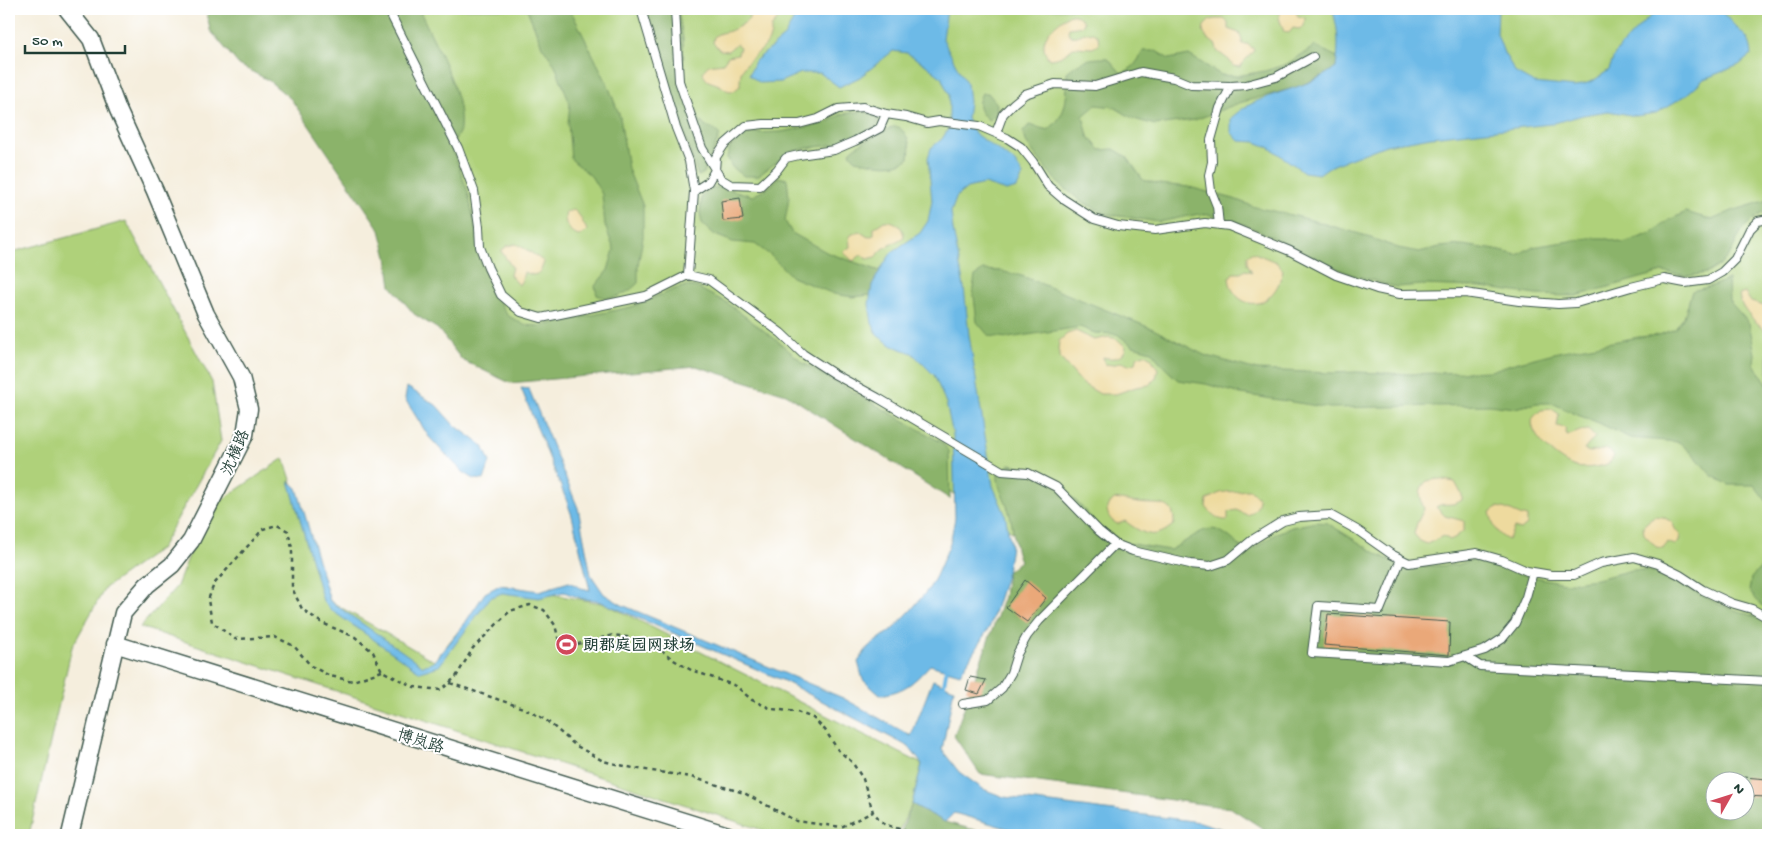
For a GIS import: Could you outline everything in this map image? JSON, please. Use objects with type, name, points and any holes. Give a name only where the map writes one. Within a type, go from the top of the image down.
[{"type":"street","name":"沈横路","points":[[67,9],[91,39],[118,110],[155,191],[206,314],[242,377],[249,409],[245,435],[191,541],[172,565],[147,585],[123,613],[70,835]]},
{"type":"street","name":"博岚路","points":[[115,644],[728,835]]},
{"type":"lane","points":[[388,9],[458,148],[474,191],[480,247],[488,268],[501,295],[521,312],[541,318],[646,296],[688,275],[709,280],[780,333],[803,354],[1002,471],[1028,473],[1056,487],[1099,531],[1115,544],[1133,551],[1190,564],[1210,566],[1228,560],[1252,540],[1283,521],[1299,517],[1330,515],[1357,530],[1391,554],[1409,563],[1477,553],[1533,572],[1551,575],[1574,575],[1601,563],[1634,557],[1665,568],[1704,590],[1731,603],[1752,609],[1768,618]]},
{"type":"lane","points":[[641,9],[676,128],[689,161],[694,191],[688,275]]},
{"type":"lane","points":[[675,9],[680,81],[702,148],[721,179],[731,185],[760,186],[778,170],[786,158],[799,154],[834,150],[855,141],[880,128],[886,114]]},
{"type":"lane","points":[[996,133],[1003,114],[1014,103],[1025,94],[1055,84],[1095,86],[1141,72],[1174,78],[1191,85],[1246,85],[1276,77],[1313,57]]},
{"type":"lane","points":[[1219,225],[1217,206],[1211,191],[1209,175],[1212,162],[1211,140],[1220,108],[1231,86]]},
{"type":"lane","points":[[694,191],[708,182],[715,170],[716,157],[724,145],[746,126],[799,124],[818,119],[838,109],[863,107],[927,123],[939,121],[978,126],[996,133],[1021,147],[1048,186],[1063,199],[1094,219],[1118,226],[1155,230],[1206,222],[1229,226],[1272,244],[1336,275],[1377,289],[1400,294],[1465,293],[1519,301],[1558,304],[1576,303],[1631,287],[1664,280],[1685,283],[1708,280],[1722,272],[1736,259],[1750,229],[1758,221],[1768,220]]},
{"type":"lane","points":[[963,704],[988,700],[1002,688],[1011,674],[1017,654],[1027,636],[1039,621],[1115,544]]},
{"type":"lane","points":[[1401,559],[1380,610],[1318,606],[1312,653],[1449,661],[1466,657],[1485,650],[1502,639],[1515,623],[1526,597],[1533,572]]},
{"type":"lane","points":[[1466,657],[1480,666],[1768,681]]},
{"type":"path","points":[[382,671],[353,681],[345,680],[330,676],[311,666],[294,646],[274,637],[235,639],[212,622],[208,600],[214,584],[263,529],[277,526],[288,531],[292,548],[292,588],[302,609],[322,623],[355,637],[373,652],[382,671],[414,687],[441,690],[456,677],[473,648],[510,611],[530,605],[544,610],[555,625],[559,640],[574,645],[613,635],[640,638],[658,647],[672,659],[691,670],[736,686],[752,700],[772,709],[797,712],[813,718],[825,730],[838,750],[852,762],[863,779],[873,812],[884,824],[917,835]]},
{"type":"path","points":[[450,683],[523,708],[546,720],[575,745],[604,760],[634,768],[691,776],[744,793],[796,821],[841,827],[873,812]]},
{"type":"green space","points":[[206,9],[419,9],[446,67],[457,99],[460,114],[460,130],[451,145],[468,192],[477,235],[478,255],[494,293],[507,315],[524,325],[540,326],[631,307],[675,289],[687,286],[696,287],[727,303],[779,342],[803,363],[941,442],[949,451],[950,499],[786,394],[696,366],[510,383],[462,360],[438,329],[414,314],[391,286],[387,257],[380,230],[291,99],[268,80],[239,65],[210,30]]},
{"type":"green space","points":[[339,9],[1768,9],[1768,665],[1023,539],[790,388],[701,361],[510,375]]},
{"type":"green space","points":[[527,9],[570,9],[608,85],[620,117],[628,169],[643,206],[643,237],[638,265],[638,283],[619,296],[608,298],[597,295],[595,286],[608,270],[614,250],[605,225],[602,194],[591,176],[571,159],[568,123],[570,104],[555,65],[542,46]]},
{"type":"green space","points":[[646,9],[678,9],[683,39],[684,80],[700,121],[720,135],[704,173],[698,176],[677,112]]},
{"type":"green space","points":[[1315,46],[1337,57],[1336,67],[1328,73],[1298,87],[1239,103],[1195,120],[1155,125],[1134,119],[1114,107],[1096,105],[1083,116],[1088,136],[1100,150],[1114,149],[1127,157],[1143,180],[1189,187],[1234,199],[1255,207],[1300,217],[1360,234],[1398,248],[1419,252],[1440,247],[1462,245],[1517,255],[1532,247],[1589,238],[1604,238],[1623,243],[1650,234],[1669,220],[1686,212],[1712,220],[1732,211],[1768,200],[1768,213],[1762,213],[1743,228],[1730,254],[1720,265],[1707,273],[1688,276],[1662,272],[1576,296],[1536,295],[1481,287],[1422,285],[1396,287],[1350,274],[1246,225],[1211,215],[1199,214],[1159,222],[1106,214],[1081,201],[1057,182],[1027,144],[1023,132],[1029,125],[1048,130],[1055,124],[1065,104],[1067,72],[1086,60],[1108,58],[1121,73],[1129,70],[1134,65],[1143,51],[1156,51],[1169,59],[1189,55],[1221,75],[1236,76],[1265,71],[1287,64]]},
{"type":"green space","points":[[982,93],[988,93],[997,104],[996,115],[989,120],[982,114],[979,108]]},
{"type":"green space","points":[[863,111],[879,117],[877,125],[845,145],[831,145],[790,152],[758,176],[744,176],[732,167],[727,157],[730,148],[741,137],[752,133],[781,132],[817,125],[842,114]]},
{"type":"green space","points":[[893,127],[899,127],[907,137],[910,149],[909,158],[903,162],[890,165],[855,160],[850,152],[858,145]]},
{"type":"green space","points":[[778,177],[787,179],[789,198],[785,221],[792,233],[828,253],[880,271],[872,285],[871,295],[853,297],[834,294],[792,277],[770,255],[755,244],[733,242],[715,235],[702,223],[700,213],[702,195],[713,188],[721,187],[753,196],[772,185]]},
{"type":"green space","points":[[126,221],[212,382],[221,441],[161,548],[105,588],[72,647],[29,835],[9,835],[9,253]]},
{"type":"green space","points":[[983,270],[1000,271],[1022,276],[1153,329],[1204,355],[1257,370],[1410,374],[1491,371],[1558,352],[1659,335],[1675,329],[1684,317],[1692,291],[1715,285],[1728,279],[1729,301],[1749,323],[1755,354],[1754,364],[1768,386],[1768,503],[1754,485],[1729,485],[1711,475],[1695,456],[1679,442],[1630,438],[1552,403],[1537,403],[1515,408],[1489,405],[1330,408],[1241,394],[1206,384],[1178,380],[1151,351],[1133,346],[1117,334],[1095,333],[1080,327],[1008,338],[989,336],[977,322],[973,288],[975,276]]},
{"type":"green space","name":"朗郡庭园网球场","points":[[284,458],[330,601],[434,661],[465,623],[500,585],[606,604],[922,764],[912,804],[897,835],[778,835],[140,627],[177,586],[207,510]]},
{"type":"green space","points":[[1010,464],[1033,469],[1049,478],[1075,500],[1100,527],[1126,543],[1170,550],[1201,532],[1215,530],[1233,540],[1245,551],[1255,548],[1277,533],[1292,527],[1316,522],[1327,523],[1379,555],[1404,567],[1457,565],[1472,560],[1486,561],[1520,574],[1564,583],[1597,579],[1632,570],[1646,570],[1667,577],[1718,604],[1759,618],[1768,624],[1768,835],[1273,835],[1231,808],[980,774],[954,736],[1004,597],[1007,572],[1020,561],[1009,512],[999,484],[998,474]]},
{"type":"green space","points":[[1768,551],[1768,607],[1761,605],[1749,591],[1751,578],[1763,565]]},
{"type":"green space","points":[[912,804],[945,822],[993,835],[900,835]]},
{"type":"sand","points":[[751,9],[785,9],[771,28],[771,35],[765,46],[742,70],[740,86],[734,91],[729,91],[707,80],[703,73],[706,67],[723,63],[728,56],[738,54],[740,47],[736,44],[728,51],[720,50],[713,43],[714,37],[745,23],[749,19]]},
{"type":"sand","points":[[1280,9],[1301,9],[1296,12],[1298,16],[1305,18],[1304,26],[1299,29],[1293,28],[1289,33],[1284,32],[1279,18]]},
{"type":"sand","points":[[1070,14],[1078,16],[1084,21],[1082,26],[1069,28],[1068,32],[1071,36],[1090,32],[1098,36],[1099,44],[1093,48],[1074,47],[1063,56],[1049,59],[1045,52],[1045,39],[1058,23]]},
{"type":"sand","points":[[1224,19],[1228,23],[1228,29],[1239,33],[1242,44],[1247,44],[1254,49],[1240,67],[1233,66],[1229,60],[1217,51],[1216,45],[1203,32],[1204,26],[1210,20]]},
{"type":"sand","points":[[574,210],[587,230],[578,236],[569,229],[565,219],[566,212]]},
{"type":"sand","points":[[884,221],[898,224],[904,237],[883,249],[875,257],[868,259],[861,255],[853,261],[843,252],[850,247],[849,236],[859,231],[868,237],[874,235],[874,228]]},
{"type":"sand","points":[[515,244],[544,262],[540,273],[533,275],[524,272],[519,285],[510,275],[512,267],[501,251],[507,246]]},
{"type":"sand","points":[[1252,252],[1276,262],[1283,270],[1279,283],[1273,292],[1265,300],[1258,303],[1245,302],[1239,298],[1231,286],[1229,278],[1233,273],[1241,273],[1245,270],[1252,272],[1247,263],[1247,256]]},
{"type":"sand","points":[[1745,293],[1751,302],[1764,306],[1768,302],[1768,333],[1743,307],[1739,295]]},
{"type":"sand","points":[[1076,331],[1094,340],[1109,337],[1117,339],[1126,347],[1123,354],[1118,357],[1103,357],[1105,364],[1113,365],[1121,362],[1129,365],[1135,363],[1138,356],[1145,354],[1151,358],[1158,369],[1156,378],[1149,385],[1116,394],[1100,394],[1083,384],[1061,359],[1058,350],[1059,341],[1067,334]]},
{"type":"sand","points":[[1552,409],[1559,414],[1557,426],[1565,428],[1567,436],[1588,430],[1595,437],[1584,450],[1590,452],[1608,449],[1614,456],[1611,461],[1608,464],[1599,466],[1579,468],[1554,455],[1540,440],[1532,425],[1533,418],[1541,410]]},
{"type":"sand","points":[[1438,479],[1455,482],[1462,495],[1462,500],[1455,504],[1442,504],[1436,507],[1445,516],[1464,521],[1464,530],[1450,540],[1443,536],[1427,544],[1420,541],[1414,534],[1424,509],[1421,491],[1427,481]]},
{"type":"sand","points":[[1251,490],[1259,499],[1256,509],[1247,515],[1236,510],[1228,512],[1228,520],[1221,520],[1206,507],[1207,500],[1218,494]]},
{"type":"sand","points":[[1114,499],[1168,507],[1171,510],[1174,524],[1161,533],[1150,534],[1138,530],[1125,521],[1118,524],[1115,523],[1108,515],[1107,510],[1107,507]]},
{"type":"sand","points":[[1497,507],[1527,517],[1527,525],[1521,530],[1514,528],[1508,540],[1504,538],[1492,521],[1490,512]]},
{"type":"sand","points":[[1654,516],[1663,517],[1672,522],[1680,535],[1679,542],[1675,545],[1667,542],[1663,548],[1656,547],[1644,534],[1643,526]]},
{"type":"water","points":[[800,9],[947,9],[943,39],[967,84],[969,102],[967,119],[975,134],[1015,162],[1023,175],[1017,188],[1006,191],[984,184],[967,188],[957,196],[951,212],[993,486],[1005,514],[1011,546],[1007,572],[990,626],[960,674],[930,665],[919,677],[903,688],[880,695],[863,680],[858,662],[868,647],[894,628],[930,587],[950,544],[955,518],[953,435],[946,403],[934,375],[912,353],[893,346],[878,336],[872,323],[869,304],[872,285],[892,252],[920,233],[928,221],[932,201],[928,158],[931,148],[942,139],[949,128],[949,95],[941,77],[907,53],[893,51],[860,77],[839,87],[820,73],[801,73],[780,82],[760,83],[749,75],[755,61],[783,38]]},
{"type":"water","points":[[1332,9],[1498,9],[1497,34],[1504,53],[1516,73],[1534,83],[1575,87],[1593,81],[1609,70],[1614,56],[1620,47],[1645,21],[1660,9],[1719,9],[1746,37],[1750,43],[1752,54],[1739,65],[1704,79],[1685,96],[1656,113],[1636,116],[1608,111],[1583,115],[1551,124],[1431,137],[1386,145],[1329,167],[1319,174],[1304,172],[1270,148],[1256,142],[1239,141],[1231,132],[1231,118],[1256,102],[1311,82],[1336,67],[1338,38]]},
{"type":"water","points":[[407,387],[436,405],[453,424],[483,446],[490,462],[484,480],[474,479],[463,472],[429,437],[405,399]]},
{"type":"water","points":[[521,388],[529,389],[578,508],[591,575],[604,594],[622,605],[843,698],[911,736],[933,680],[954,689],[942,750],[959,772],[983,789],[1004,797],[1200,822],[1241,835],[1030,835],[954,813],[945,822],[912,804],[922,764],[909,747],[784,681],[606,604],[595,600],[583,599],[564,592],[539,598],[502,593],[490,598],[439,666],[420,672],[331,610],[323,601],[289,481],[297,488],[330,601],[423,666],[434,662],[465,623],[485,593],[500,585],[539,591],[569,582],[590,590],[572,516]]},
{"type":"building","points":[[740,198],[743,219],[723,221],[721,201]]},
{"type":"building","points":[[1025,580],[1046,598],[1027,622],[1006,607]]},
{"type":"building","points":[[1328,614],[1450,622],[1449,655],[1324,645]]},
{"type":"building","points":[[970,677],[986,680],[979,694],[966,690]]},
{"type":"building","points":[[1754,778],[1767,779],[1767,797],[1754,796]]},
{"type":"waterway","points":[[943,690],[947,667]]},
{"type":"place","name":"朗郡庭园网球场","points":[[567,644]]}]
